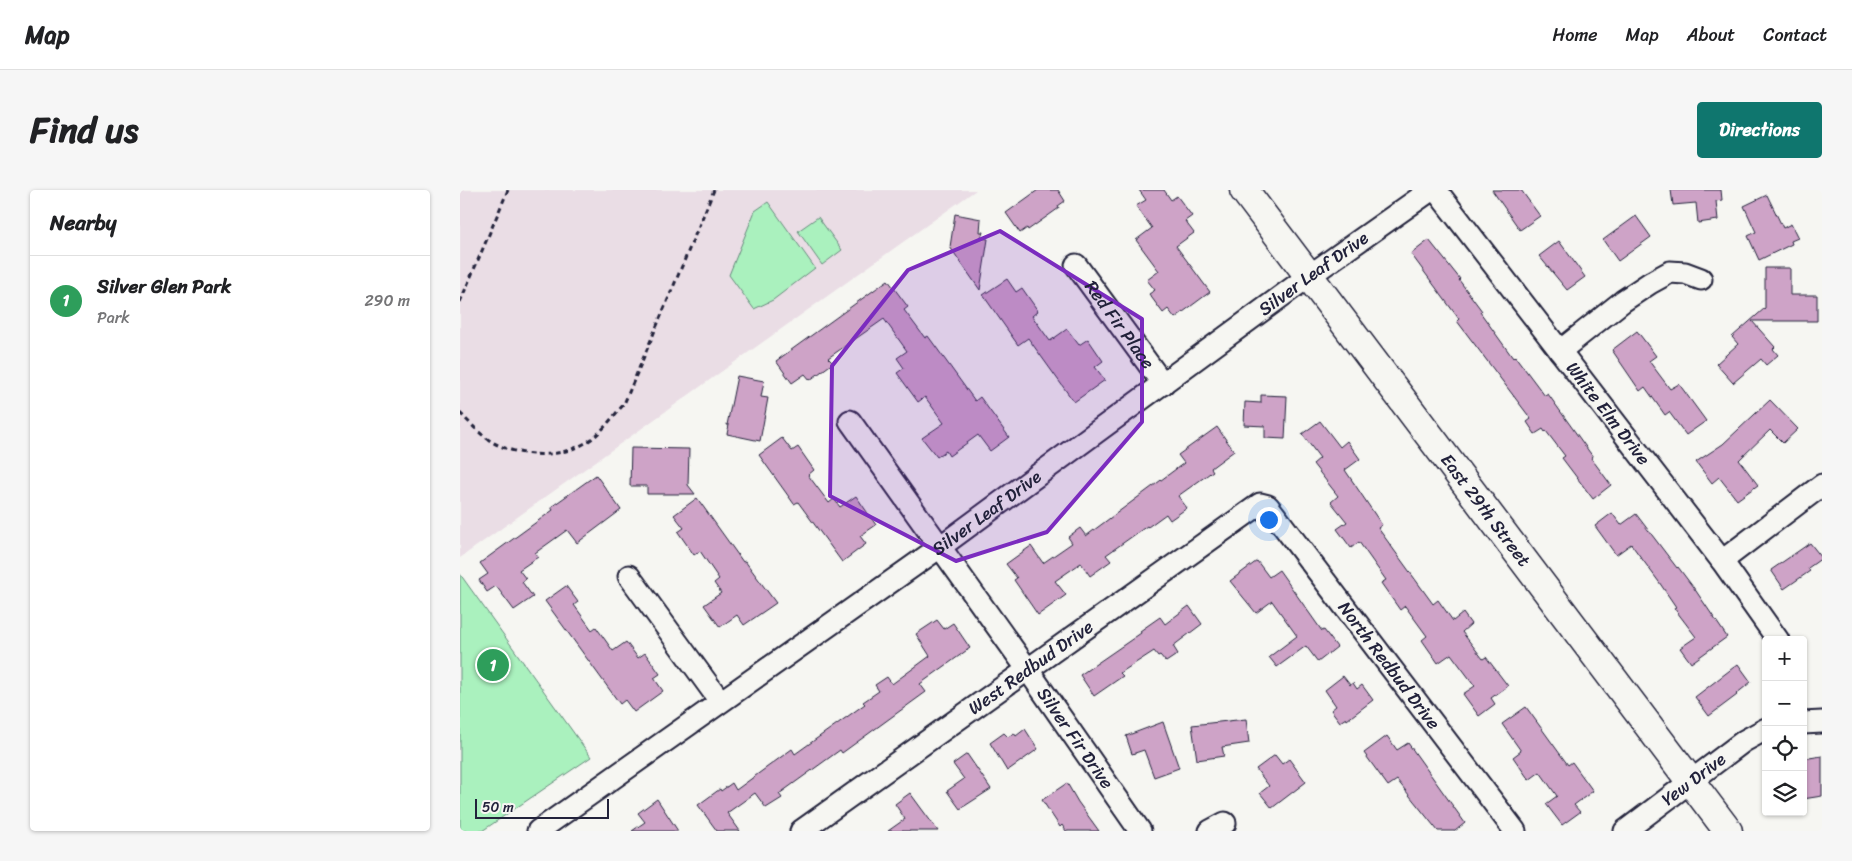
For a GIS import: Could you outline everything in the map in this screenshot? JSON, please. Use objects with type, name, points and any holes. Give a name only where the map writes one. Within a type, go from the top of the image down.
[{"type":"main road","name":"East 29th Street","points":[[1244,190],[1728,831]]},
{"type":"street","name":"Silver Leaf Drive","points":[[538,831],[940,547],[1309,276],[1431,190]]},
{"type":"street","name":"White Elm Drive","points":[[1436,190],[1722,560],[1775,636]]},
{"type":"street","name":"Red Fir Place","points":[[1076,265],[1163,384]]},
{"type":"street","points":[[1560,351],[1623,302],[1670,272],[1685,273],[1701,279]]},
{"type":"street","name":"Silver Fir Drive","points":[[850,421],[1028,670],[1140,831]]},
{"type":"street","points":[[1722,560],[1822,485]]},
{"type":"street","name":"West Redbud Drive","points":[[801,831],[1260,504]]},
{"type":"street","name":"North Redbud Drive","points":[[1260,504],[1268,506],[1515,831]]},
{"type":"street","points":[[629,576],[720,701]]},
{"type":"street","points":[[1807,724],[1822,722]]},
{"type":"street","name":"Yew Drive","points":[[1625,831],[1744,741],[1762,732]]},
{"type":"path","points":[[460,302],[508,190]]},
{"type":"path","points":[[460,413],[472,426],[497,445],[524,454],[554,454],[588,442],[624,404],[714,190]]},
{"type":"highlighted area","points":[[1000,231],[1142,319],[1142,422],[1047,532],[956,561],[830,496],[832,366],[908,270]]},
{"type":"shaded area","points":[[460,190],[976,190],[460,558]]},
{"type":"green space","points":[[768,202],[815,268],[773,300],[754,309],[729,275],[755,211]]},
{"type":"green space","points":[[818,217],[842,250],[822,265],[798,231]]},
{"type":"green space","points":[[460,574],[591,757],[482,831],[460,831]]},
{"type":"building","points":[[1038,190],[1058,190],[1065,201],[1058,206],[1059,208],[1028,230],[1027,228],[1020,233],[1006,213]]},
{"type":"building","points":[[1139,190],[1164,190],[1171,200],[1177,196],[1192,216],[1185,221],[1194,233],[1176,246],[1210,292],[1175,318],[1168,309],[1163,313],[1149,294],[1155,290],[1147,280],[1159,271],[1136,240],[1152,228],[1136,206],[1146,200]]},
{"type":"building","points":[[1492,190],[1521,190],[1540,216],[1520,230]]},
{"type":"building","points":[[1671,190],[1721,190],[1722,200],[1716,201],[1718,220],[1698,223],[1696,203],[1673,205]]},
{"type":"building","points":[[1767,195],[1783,228],[1791,224],[1798,238],[1791,241],[1792,244],[1759,260],[1748,236],[1756,232],[1744,206]]},
{"type":"building","points":[[955,214],[981,219],[980,232],[983,232],[981,238],[988,239],[980,290],[950,247]]},
{"type":"building","points":[[1636,216],[1651,237],[1618,261],[1603,240]]},
{"type":"building","points":[[1429,240],[1460,279],[1482,311],[1480,312],[1513,358],[1515,356],[1545,396],[1548,394],[1611,485],[1593,499],[1562,458],[1565,456],[1546,431],[1543,429],[1535,434],[1527,422],[1531,419],[1457,321],[1459,319],[1411,254]]},
{"type":"building","points":[[1559,241],[1585,277],[1567,290],[1539,256]]},
{"type":"building","points":[[1765,268],[1790,268],[1790,295],[1817,295],[1817,321],[1752,321],[1775,347],[1773,349],[1778,355],[1766,365],[1761,359],[1733,383],[1716,364],[1738,344],[1732,337],[1765,308]]},
{"type":"building","points":[[1007,279],[1016,292],[1022,288],[1038,311],[1032,316],[1050,341],[1067,329],[1079,345],[1088,339],[1103,361],[1095,367],[1105,380],[1074,402],[1028,338],[1018,345],[983,295]]},
{"type":"building","points":[[888,280],[908,307],[904,310],[925,338],[928,336],[975,401],[980,397],[1009,437],[990,451],[978,435],[949,456],[946,451],[937,457],[922,438],[944,423],[925,397],[918,402],[897,373],[904,368],[897,358],[907,351],[884,319],[828,358],[833,363],[810,380],[805,374],[792,383],[776,361]]},
{"type":"building","points":[[1637,331],[1656,356],[1649,361],[1670,389],[1679,384],[1706,421],[1686,435],[1669,412],[1665,415],[1645,387],[1640,391],[1612,350]]},
{"type":"building","points":[[737,376],[764,381],[761,397],[768,398],[760,441],[727,434],[729,425],[727,425]]},
{"type":"building","points":[[1261,395],[1287,396],[1285,439],[1265,438],[1265,426],[1244,425],[1245,402],[1261,403]]},
{"type":"building","points":[[1770,400],[1798,429],[1783,443],[1770,430],[1739,460],[1758,485],[1737,500],[1719,477],[1712,483],[1696,462],[1723,444]]},
{"type":"building","points":[[1320,421],[1340,447],[1347,441],[1360,459],[1345,470],[1382,525],[1378,528],[1433,604],[1438,600],[1453,621],[1463,613],[1471,624],[1462,632],[1483,659],[1486,657],[1508,686],[1491,698],[1495,704],[1479,716],[1463,694],[1475,686],[1451,654],[1438,663],[1422,640],[1427,636],[1405,606],[1400,610],[1381,583],[1386,580],[1359,542],[1351,548],[1337,529],[1347,522],[1331,502],[1338,496],[1313,464],[1320,458],[1302,434]]},
{"type":"building","points":[[1217,427],[1234,451],[1211,468],[1213,471],[1178,496],[1187,508],[1170,520],[1166,514],[1147,526],[1106,555],[1111,561],[1090,576],[1081,563],[1055,581],[1066,595],[1038,615],[1014,580],[1017,578],[1006,564],[1031,546],[1043,563],[1072,543],[1068,537],[1080,528],[1086,536],[1184,463],[1178,455]]},
{"type":"building","points":[[782,438],[792,451],[798,447],[814,470],[808,475],[829,503],[834,499],[840,507],[856,496],[876,525],[860,536],[866,544],[842,562],[798,502],[794,504],[759,455]]},
{"type":"building","points":[[631,448],[689,449],[688,485],[695,494],[647,494],[647,486],[630,486]]},
{"type":"building","points":[[596,475],[621,510],[577,543],[567,530],[535,553],[538,557],[519,570],[526,579],[522,582],[533,597],[514,610],[496,586],[487,592],[479,580],[488,574],[480,563],[553,510],[551,507]]},
{"type":"building","points":[[697,498],[743,562],[745,561],[776,603],[744,625],[737,615],[720,627],[704,605],[721,593],[714,583],[719,579],[700,551],[694,555],[678,532],[684,528],[674,515]]},
{"type":"building","points":[[1612,513],[1621,525],[1636,514],[1696,591],[1727,637],[1691,663],[1680,648],[1696,637],[1674,608],[1676,607],[1659,582],[1631,544],[1616,555],[1595,526]]},
{"type":"building","points":[[1810,543],[1822,558],[1808,568],[1810,571],[1784,589],[1771,570]]},
{"type":"building","points":[[1257,561],[1269,577],[1279,570],[1322,631],[1324,630],[1337,647],[1318,662],[1306,646],[1277,667],[1269,657],[1297,636],[1272,601],[1256,613],[1230,581]]},
{"type":"building","points":[[566,586],[578,602],[574,605],[592,630],[596,627],[613,651],[626,642],[638,658],[645,653],[660,674],[654,678],[663,691],[634,712],[625,700],[620,704],[545,601]]},
{"type":"building","points":[[1189,606],[1202,624],[1173,646],[1178,654],[1166,662],[1154,651],[1120,673],[1123,676],[1094,696],[1080,675],[1141,633],[1140,631],[1160,617],[1165,624]]},
{"type":"building","points":[[937,620],[944,629],[953,623],[970,648],[920,684],[926,692],[842,753],[840,750],[779,794],[782,798],[766,808],[755,793],[727,813],[740,831],[717,831],[698,805],[732,783],[736,790],[792,749],[795,754],[865,704],[863,702],[879,691],[875,685],[887,677],[892,684],[930,656],[916,634]]},
{"type":"building","points":[[1738,664],[1751,682],[1709,716],[1695,697]]},
{"type":"building","points":[[1343,676],[1350,685],[1353,683],[1357,689],[1362,685],[1373,700],[1347,720],[1346,718],[1340,722],[1331,710],[1336,706],[1325,690]]},
{"type":"building","points":[[1526,707],[1568,765],[1572,762],[1593,791],[1574,805],[1580,812],[1562,825],[1546,804],[1557,796],[1540,772],[1529,780],[1513,757],[1521,751],[1502,724]]},
{"type":"building","points":[[1246,719],[1249,743],[1222,747],[1224,756],[1197,760],[1192,725]]},
{"type":"building","points":[[1163,722],[1179,768],[1154,777],[1144,750],[1132,754],[1126,736]]},
{"type":"building","points":[[1025,729],[1038,749],[1007,771],[990,743],[1004,733],[1008,737],[1014,733],[1016,736]]},
{"type":"building","points":[[1387,736],[1397,750],[1408,743],[1465,823],[1455,831],[1438,831],[1397,780],[1388,786],[1364,753]]},
{"type":"building","points":[[967,754],[991,789],[960,809],[947,791],[964,779],[953,764]]},
{"type":"building","points":[[1275,755],[1282,764],[1289,759],[1306,782],[1272,808],[1260,793],[1269,786],[1256,769]]},
{"type":"building","points":[[1822,756],[1822,796],[1807,798],[1807,758]]},
{"type":"building","points":[[1067,783],[1099,831],[1066,831],[1062,825],[1060,827],[1042,800]]},
{"type":"building","points":[[910,793],[938,831],[888,831],[905,819],[895,804]]},
{"type":"building","points":[[657,799],[678,831],[632,831],[645,822],[638,813]]},
{"type":"place","name":"Silver Glen Park","points":[[493,665]]}]
